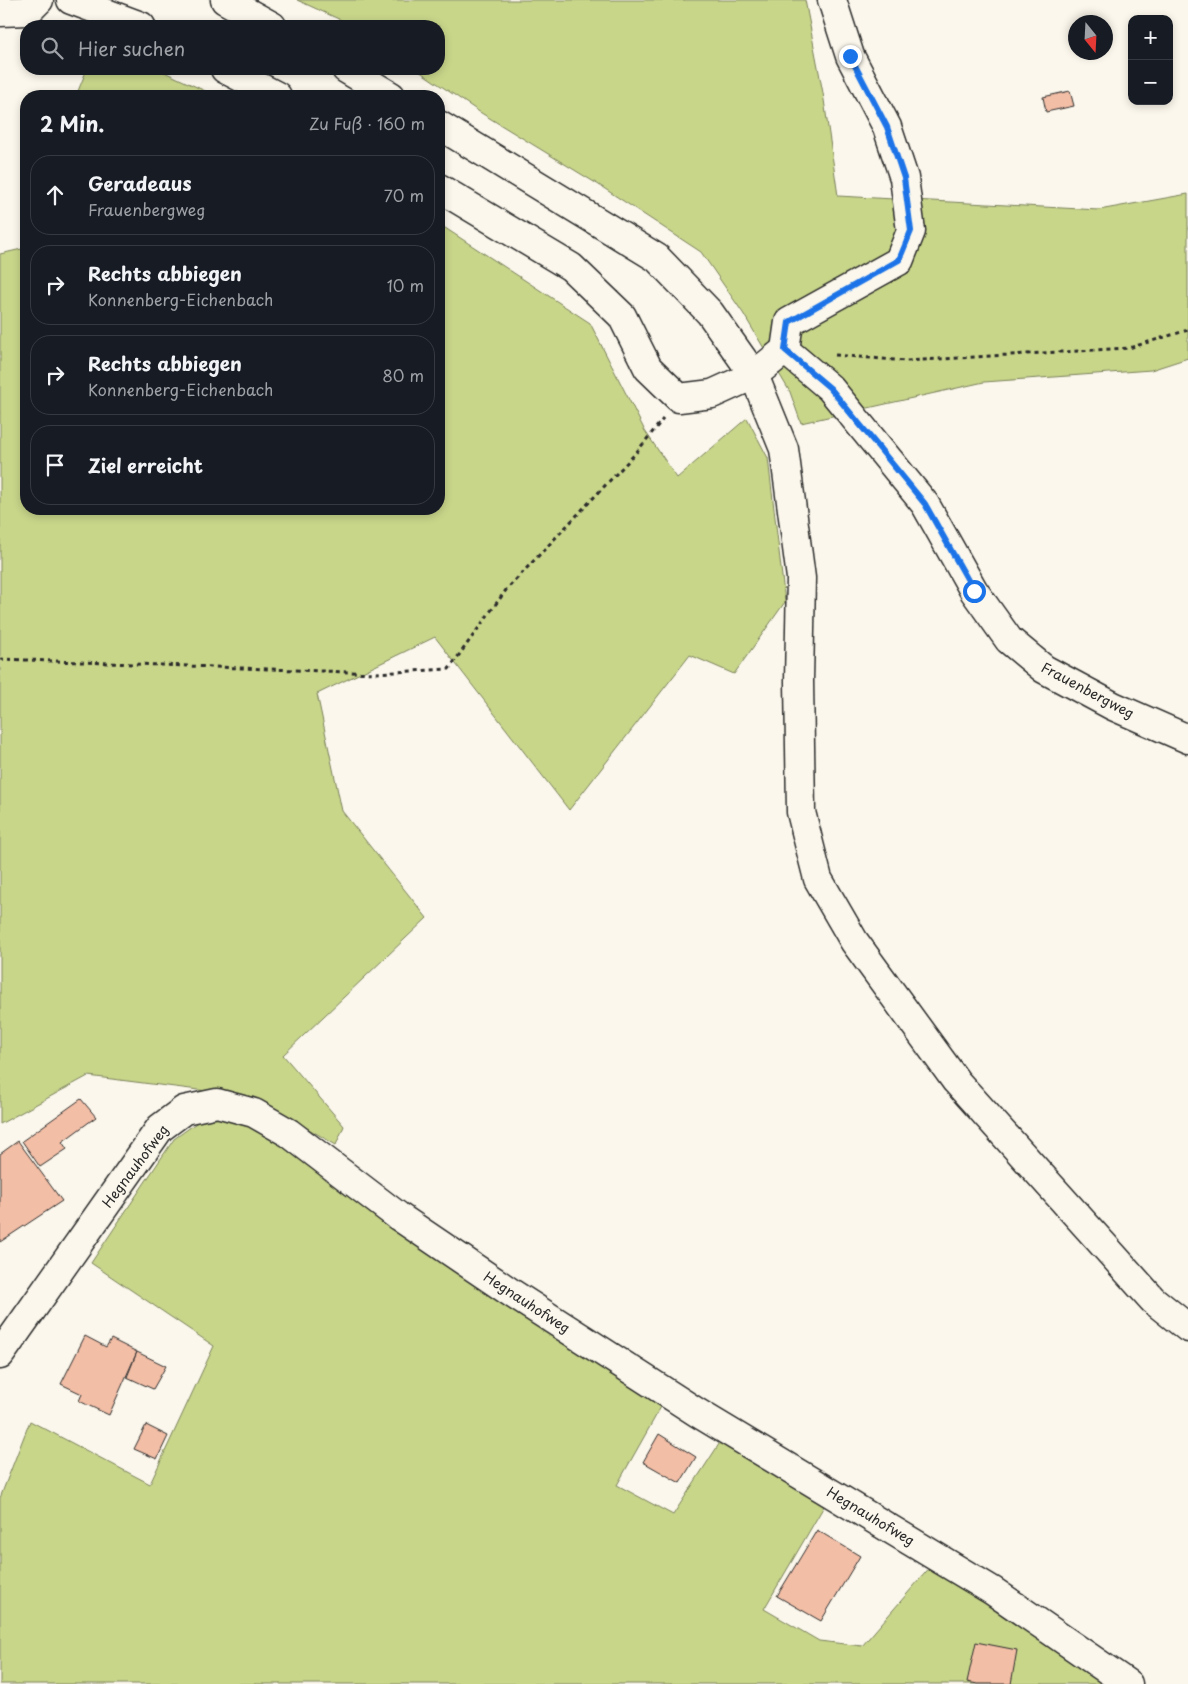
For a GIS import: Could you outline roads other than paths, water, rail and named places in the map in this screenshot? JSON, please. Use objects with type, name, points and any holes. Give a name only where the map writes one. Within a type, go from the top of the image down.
[{"type":"main road","points":[[0,12],[28,11],[39,0]]},
{"type":"main road","points":[[72,0],[125,20]]},
{"type":"main road","points":[[225,0],[261,20]]},
{"type":"main road","points":[[445,192],[571,267],[622,316],[648,368],[679,398],[712,394],[754,374],[785,350],[789,322],[899,260],[911,231],[904,178],[887,127],[850,56],[832,0]]},
{"type":"main road","points":[[237,75],[265,90]]},
{"type":"main road","points":[[356,75],[381,90]]},
{"type":"main road","points":[[445,129],[656,258],[710,313],[754,374],[784,448],[800,569],[801,812],[818,879],[854,941],[956,1081],[1153,1300],[1188,1328]]},
{"type":"main road","name":"Frauenbergweg","points":[[785,350],[830,388],[925,504],[974,591],[1008,640],[1044,669],[1113,706],[1188,740]]},
{"type":"main road","name":"Hegnauhofweg","points":[[0,1354],[160,1128],[184,1110],[217,1103],[254,1113],[289,1133],[398,1216],[513,1294],[698,1413],[993,1591],[1128,1684]]}]
